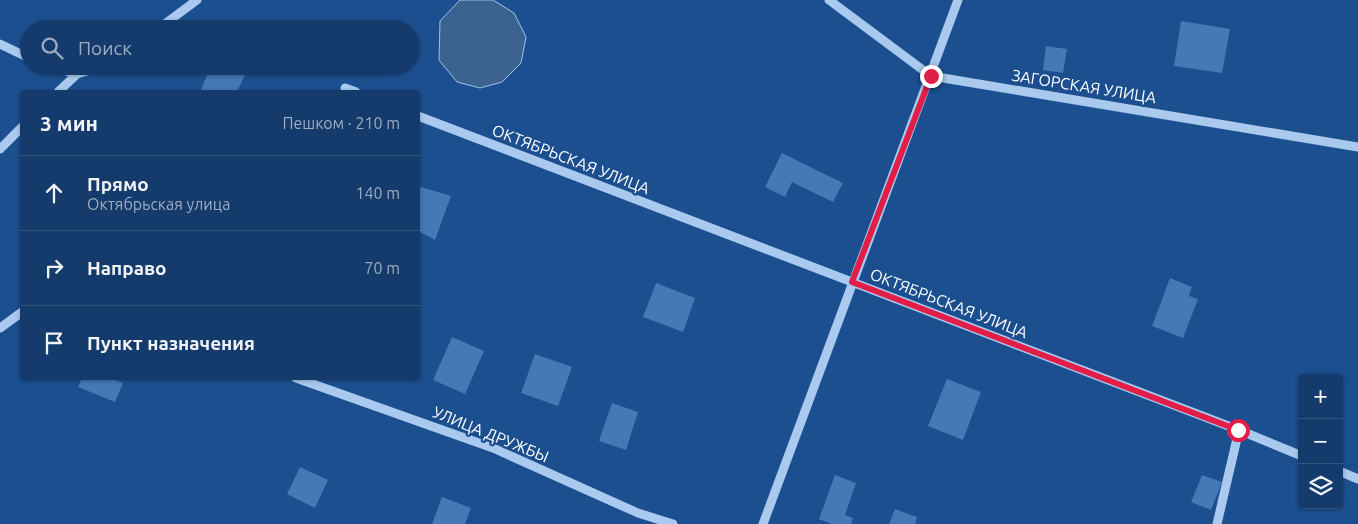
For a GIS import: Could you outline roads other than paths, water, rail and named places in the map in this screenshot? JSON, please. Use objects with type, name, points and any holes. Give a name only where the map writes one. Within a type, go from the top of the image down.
[{"type":"street","points":[[170,20],[197,0]]},
{"type":"street","name":"ЗАГОРСКАЯ УЛИЦА","points":[[829,0],[931,76],[1358,147]]},
{"type":"street","points":[[763,524],[958,0]]},
{"type":"street","points":[[0,44],[20,54]]},
{"type":"street","points":[[60,90],[76,75]]},
{"type":"street","points":[[345,88],[350,90]]},
{"type":"street","name":"ОКТЯБРЬСКАЯ УЛИЦА","points":[[420,117],[1298,454]]},
{"type":"street","points":[[0,149],[20,129]]},
{"type":"street","points":[[0,328],[20,313]]},
{"type":"street","name":"УЛИЦА ДРУЖБЫ","points":[[302,380],[493,448],[638,513],[673,524]]},
{"type":"street","points":[[1217,524],[1238,430]]},
{"type":"street","points":[[1343,473],[1358,479]]},
{"type":"water","points":[[460,0],[493,0],[514,13],[526,37],[521,63],[502,82],[480,88],[457,82],[439,60],[440,21]]}]
